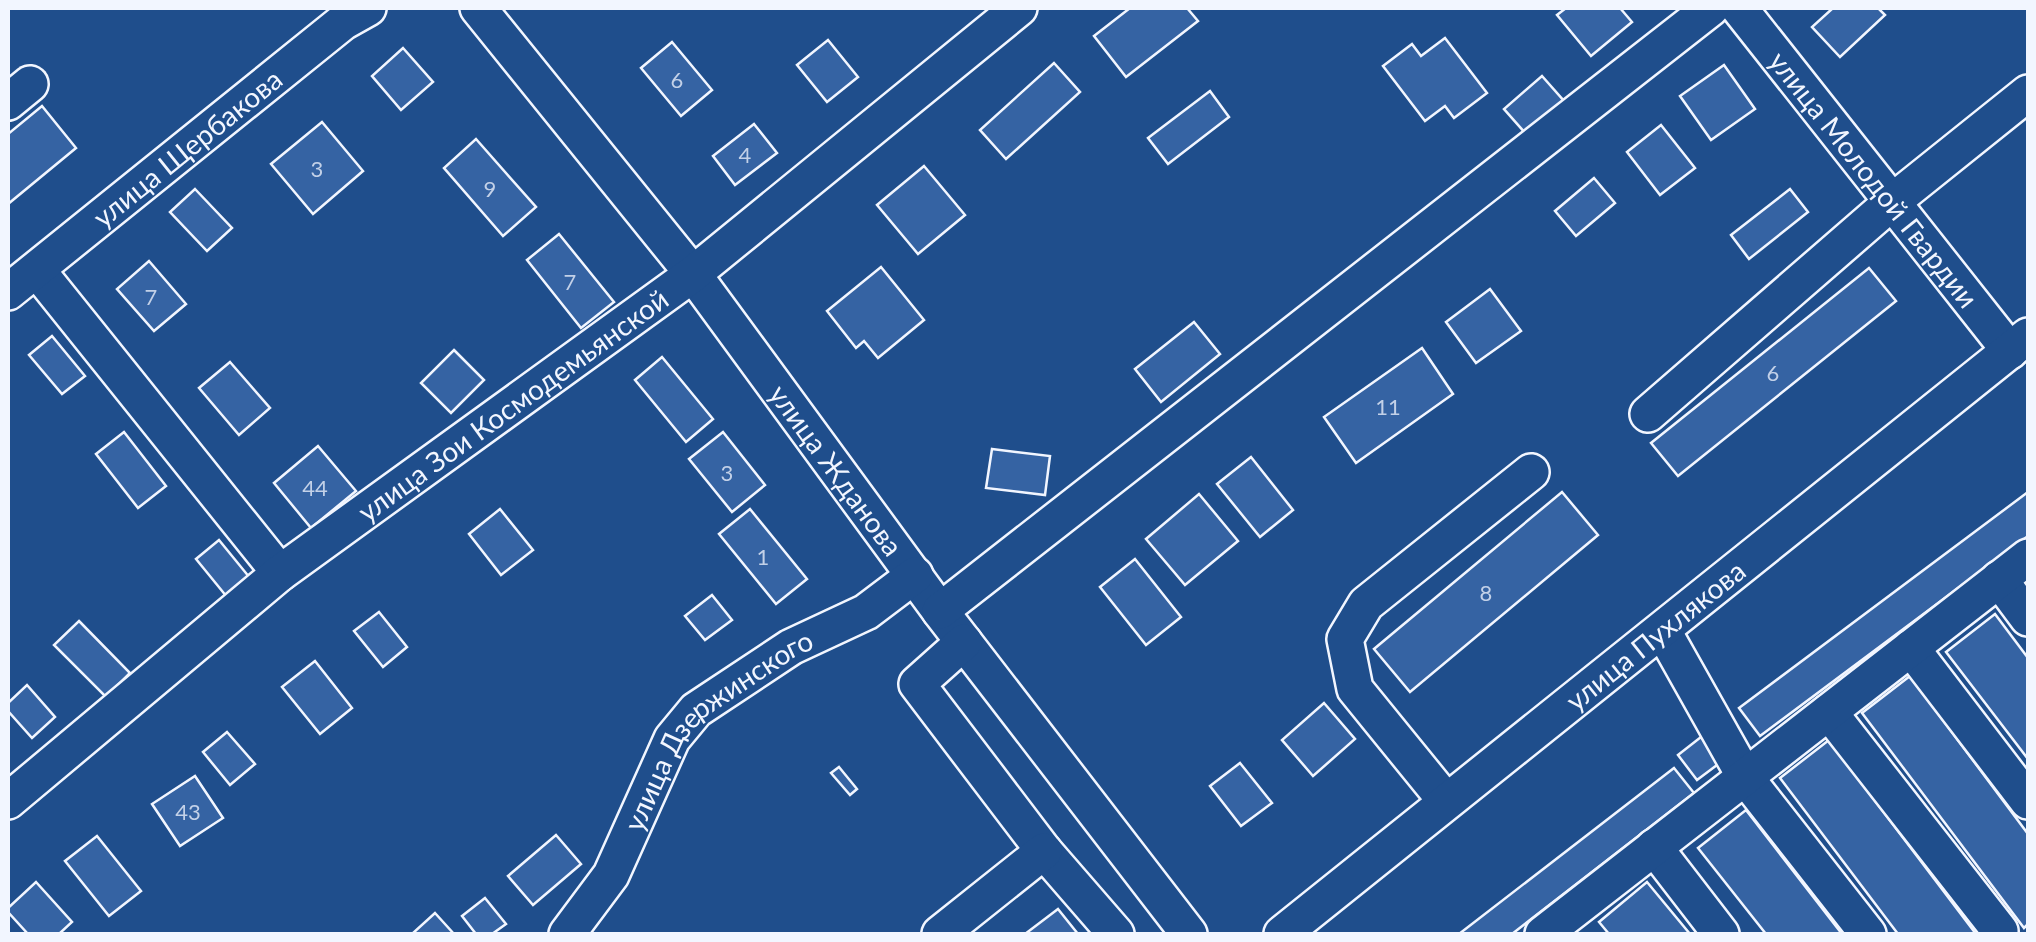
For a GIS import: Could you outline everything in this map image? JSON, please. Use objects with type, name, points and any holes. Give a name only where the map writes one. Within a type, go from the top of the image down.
[{"type":"street","name":"улица Щербакова","points":[[8,292],[328,34],[368,8]]},
{"type":"street","name":"улица Жданова","points":[[478,8],[693,274],[964,642],[1189,934]]},
{"type":"street","name":"улица Зои Космодемьянской","points":[[8,801],[280,573],[693,274],[1019,8]]},
{"type":"street","points":[[940,610],[1711,8]]},
{"type":"street","name":"улица Молодой Гвардии","points":[[1739,8],[1892,202],[2019,343]]},
{"type":"street","points":[[1648,414],[1892,202],[2028,93]]},
{"type":"street","points":[[37,270],[280,573]]},
{"type":"street","name":"улица Пухлякова","points":[[1282,934],[2019,343]]},
{"type":"street","points":[[1446,802],[1355,688],[1345,639],[1366,604],[1531,472]]},
{"type":"street","points":[[1558,930],[1654,848],[2028,557]]},
{"type":"street","name":"улица Дзержинского","points":[[567,934],[611,876],[672,739],[696,710],[791,647],[866,612],[915,575]]},
{"type":"street","points":[[1999,580],[2028,618]]},
{"type":"street","points":[[1663,632],[1745,777],[1868,934]]},
{"type":"street","points":[[964,642],[917,684],[1044,851],[1116,934]]},
{"type":"street","points":[[1911,648],[2028,800]]},
{"type":"street","points":[[1829,712],[2000,931]]},
{"type":"street","points":[[1654,848],[1721,934]]},
{"type":"street","points":[[940,934],[1044,851]]},
{"type":"building","points":[[1130,8],[1187,8],[1198,21],[1126,77],[1094,36]]},
{"type":"building","points":[[1566,8],[1620,8],[1632,22],[1591,56],[1557,15]]},
{"type":"building","points":[[1833,8],[1878,8],[1885,15],[1840,57],[1812,27]]},
{"type":"building","points":[[1445,38],[1487,93],[1454,118],[1445,106],[1425,121],[1383,66],[1412,44],[1421,56]]},
{"type":"building","points":[[828,40],[858,77],[827,102],[797,65]]},
{"type":"building","points":[[672,42],[712,90],[681,116],[641,68]]},
{"type":"building","points":[[403,48],[433,82],[401,110],[372,76]]},
{"type":"building","points":[[1054,63],[1080,92],[1006,159],[980,130]]},
{"type":"building","points":[[1724,65],[1755,109],[1711,140],[1680,96]]},
{"type":"building","points":[[1542,76],[1564,101],[1526,134],[1504,109]]},
{"type":"building","points":[[1210,91],[1229,117],[1168,164],[1148,138]]},
{"type":"building","points":[[42,106],[76,148],[8,204],[8,134]]},
{"type":"building","points":[[322,122],[363,171],[313,214],[271,164]]},
{"type":"building","points":[[754,124],[777,153],[735,185],[713,156]]},
{"type":"building","points":[[1661,125],[1695,168],[1660,195],[1627,152]]},
{"type":"building","points":[[476,139],[536,207],[503,236],[444,168]]},
{"type":"building","points":[[924,166],[965,215],[918,254],[877,205]]},
{"type":"building","points":[[1594,178],[1615,203],[1576,236],[1555,211]]},
{"type":"building","points":[[195,189],[232,228],[207,251],[170,212]]},
{"type":"building","points":[[1790,189],[1808,212],[1749,259],[1731,235]]},
{"type":"building","points":[[559,234],[614,302],[581,328],[527,260]]},
{"type":"building","points":[[149,261],[186,304],[154,331],[117,289]]},
{"type":"building","points":[[881,267],[924,320],[878,358],[864,341],[856,348],[827,311]]},
{"type":"building","points":[[1869,268],[1896,301],[1678,476],[1651,443]]},
{"type":"building","points":[[1490,289],[1521,331],[1476,363],[1446,322]]},
{"type":"building","points":[[1194,322],[1220,354],[1161,402],[1135,369]]},
{"type":"building","points":[[52,336],[85,376],[62,394],[29,355]]},
{"type":"building","points":[[1422,348],[1453,394],[1356,463],[1324,417]]},
{"type":"building","points":[[454,350],[484,380],[451,413],[421,383]]},
{"type":"building","points":[[662,357],[713,419],[686,442],[635,380]]},
{"type":"building","points":[[230,362],[270,408],[239,435],[199,388]]},
{"type":"building","points":[[124,432],[166,486],[138,508],[96,454]]},
{"type":"building","points":[[723,432],[765,485],[732,512],[689,459]]},
{"type":"building","points":[[318,446],[356,491],[311,528],[274,483]]},
{"type":"building","points":[[992,449],[1050,456],[1045,495],[986,488]]},
{"type":"building","points":[[1251,457],[1293,510],[1260,537],[1217,484]]},
{"type":"building","points":[[1562,492],[1598,535],[1410,692],[1374,649]]},
{"type":"building","points":[[2028,492],[2028,536],[1760,736],[1739,708]]},
{"type":"building","points":[[1199,494],[1238,541],[1185,585],[1146,539]]},
{"type":"building","points":[[500,509],[533,550],[501,575],[469,534]]},
{"type":"building","points":[[750,509],[807,579],[776,604],[719,534]]},
{"type":"building","points":[[219,540],[250,578],[227,597],[196,559]]},
{"type":"building","points":[[1135,559],[1181,617],[1146,645],[1100,587]]},
{"type":"building","points":[[712,595],[732,620],[705,640],[685,616]]},
{"type":"building","points":[[379,612],[407,647],[383,667],[354,631]]},
{"type":"building","points":[[1995,614],[2028,658],[2028,759],[1946,652]]},
{"type":"building","points":[[79,621],[130,673],[106,697],[54,645]]},
{"type":"building","points":[[315,661],[352,708],[320,734],[282,687]]},
{"type":"building","points":[[1910,676],[2028,834],[2028,924],[2024,928],[1862,713]]},
{"type":"building","points":[[27,685],[55,717],[32,738],[8,711],[8,703]]},
{"type":"building","points":[[1324,703],[1355,739],[1313,776],[1282,740]]},
{"type":"building","points":[[227,732],[255,764],[230,785],[203,752]]},
{"type":"building","points":[[1701,737],[1721,762],[1697,780],[1678,755]]},
{"type":"building","points":[[1829,740],[1976,934],[1898,934],[1780,778]]},
{"type":"building","points":[[1240,763],[1272,803],[1241,826],[1210,786]]},
{"type":"building","points":[[839,767],[857,789],[850,795],[831,773]]},
{"type":"building","points":[[1674,768],[1694,793],[1512,934],[1459,934]]},
{"type":"building","points":[[195,776],[223,818],[180,846],[152,804]]},
{"type":"building","points":[[1746,810],[1842,934],[1766,934],[1698,848]]},
{"type":"building","points":[[556,835],[581,864],[533,905],[508,876]]},
{"type":"building","points":[[97,836],[141,891],[109,916],[65,861]]},
{"type":"building","points":[[36,882],[72,922],[59,934],[28,934],[8,912]]},
{"type":"building","points":[[1647,882],[1690,934],[1609,934],[1599,922]]},
{"type":"building","points":[[485,898],[506,924],[492,934],[476,934],[462,916]]},
{"type":"building","points":[[1058,909],[1078,934],[1025,934]]},
{"type":"building","points":[[435,913],[454,934],[413,933]]}]
